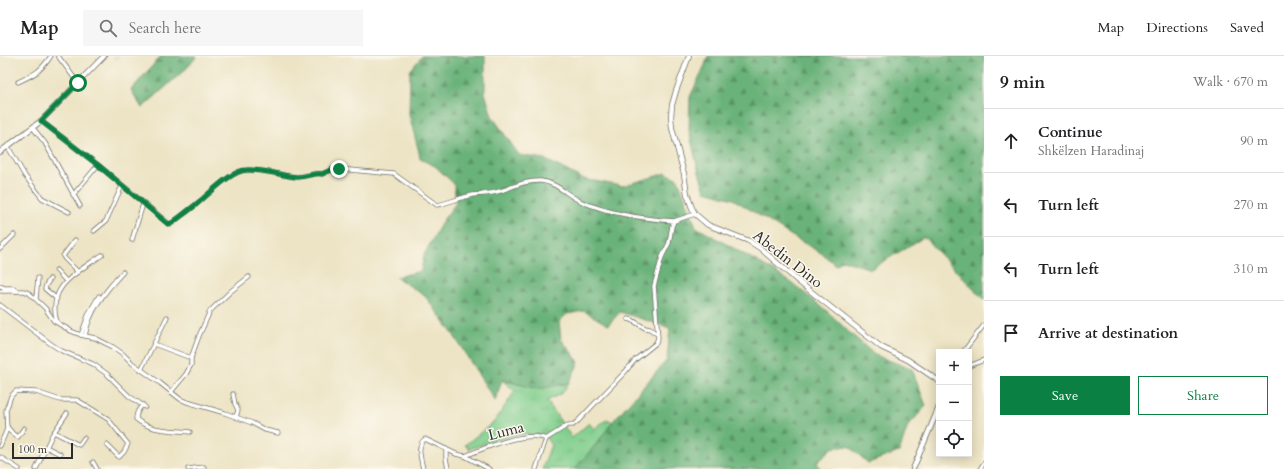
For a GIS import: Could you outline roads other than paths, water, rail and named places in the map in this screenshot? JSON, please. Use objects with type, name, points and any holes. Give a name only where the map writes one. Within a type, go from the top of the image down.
[{"type":"street","points":[[18,82],[35,74],[42,68],[51,56]]},
{"type":"street","points":[[58,56],[78,83]]},
{"type":"street","points":[[0,152],[41,121],[104,56]]},
{"type":"street","points":[[41,121],[98,165],[143,204],[170,224],[198,204],[223,180],[246,169],[296,177],[303,177],[317,173],[322,174],[331,170],[339,169],[394,174],[437,205],[500,191],[518,184],[541,181],[548,182],[581,201],[603,209],[636,217],[674,221],[695,214],[687,194],[684,174],[672,128],[671,117],[672,105],[676,90],[689,56]]},
{"type":"street","points":[[33,128],[45,143],[80,206]]},
{"type":"street","points":[[8,147],[25,176],[42,198],[69,212]]},
{"type":"street","points":[[73,195],[98,165]]},
{"type":"street","points":[[94,231],[106,221],[122,186]]},
{"type":"street","points":[[132,240],[143,204]]},
{"type":"street","name":"Abedin Dino","points":[[695,214],[708,225],[749,241],[760,248],[799,282],[875,343],[908,360],[936,379]]},
{"type":"street","points":[[546,439],[568,425],[573,425],[578,421],[635,360],[656,343],[657,334],[654,286],[662,257],[669,243],[674,221]]},
{"type":"street","points":[[0,249],[14,235]]},
{"type":"street","points":[[75,240],[68,248],[64,256],[78,272]]},
{"type":"street","points":[[57,322],[55,315],[57,299],[58,293],[63,284],[102,255]]},
{"type":"street","points":[[56,270],[66,281]]},
{"type":"street","points":[[83,336],[94,310],[102,297],[123,272]]},
{"type":"street","points":[[171,392],[186,374],[191,365],[191,358],[210,311],[231,291],[249,277]]},
{"type":"street","points":[[36,298],[38,278]]},
{"type":"street","points":[[50,280],[45,289],[57,299]]},
{"type":"street","points":[[0,286],[5,288],[14,288],[18,291]]},
{"type":"street","points":[[0,291],[18,291],[29,293],[45,308],[54,321],[71,331],[83,336],[95,338],[113,347],[180,399],[211,408],[252,423],[265,430],[278,433]]},
{"type":"street","points":[[83,336],[90,313],[99,296]]},
{"type":"street","points":[[0,304],[57,347],[94,364],[107,374],[129,396],[144,406],[139,409],[136,415],[136,419],[139,422],[160,429],[190,432]]},
{"type":"street","points":[[141,370],[167,317]]},
{"type":"street","points":[[628,319],[650,329],[657,334]]},
{"type":"street","points":[[965,349],[984,325]]},
{"type":"street","points":[[154,344],[191,358]]},
{"type":"street","points":[[972,365],[984,360]]},
{"type":"street","points":[[0,446],[7,427],[6,410],[11,396],[16,390],[36,392],[60,400],[77,400],[108,419],[128,444],[124,452],[119,457],[107,446]]},
{"type":"street","points":[[233,394],[238,410],[236,417]]},
{"type":"street","points":[[36,469],[54,432],[67,413]]},
{"type":"street","points":[[912,469],[936,414]]},
{"type":"street","points":[[7,427],[18,437],[24,428]]},
{"type":"street","points":[[54,432],[79,445],[84,438]]},
{"type":"street","name":"Luma","points":[[465,456],[514,439],[537,437],[546,439],[536,469]]},
{"type":"street","name":"Luma","points":[[423,469],[420,446],[422,441],[425,439],[456,454],[465,456],[489,469]]},
{"type":"street","points":[[46,447],[60,454]]},
{"type":"street","points":[[446,449],[448,469]]},
{"type":"street","points":[[0,457],[19,469]]},
{"type":"street","points":[[93,462],[97,469]]},
{"type":"street","points":[[980,469],[984,463]]},
{"type":"street","points":[[188,469],[194,467],[204,467]]}]
